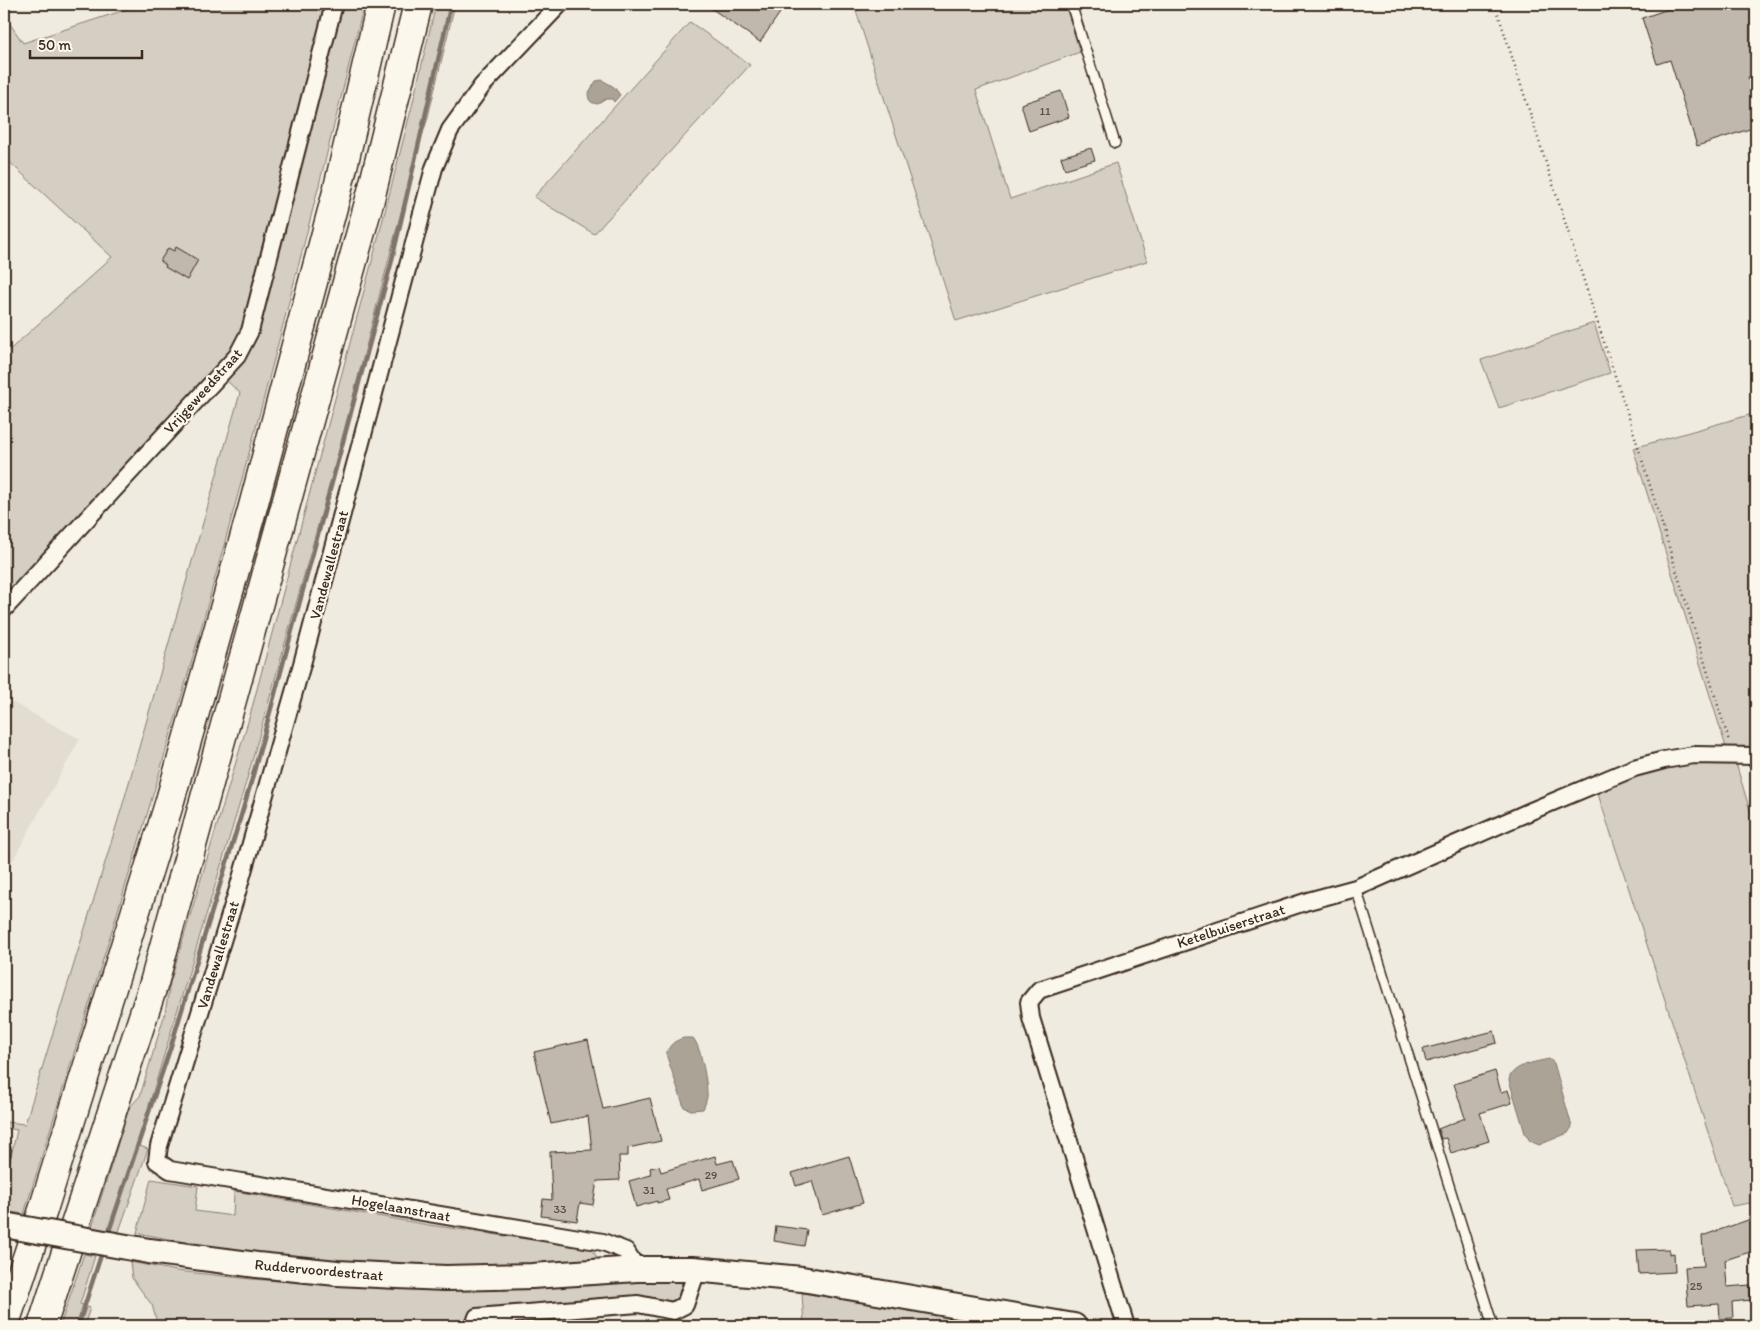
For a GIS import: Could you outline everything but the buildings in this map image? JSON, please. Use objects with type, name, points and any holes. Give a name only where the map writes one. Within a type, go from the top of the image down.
[{"type":"highway","points":[[4,1326],[43,1210],[169,804],[252,510],[337,192],[381,4]]},
{"type":"highway","points":[[42,1326],[154,984],[370,199],[418,4]]},
{"type":"street","name":"Vrijgeweedstraat","points":[[4,609],[237,356],[244,344],[250,332],[334,4]]},
{"type":"street","name":"Vandewallestraat","points":[[157,1161],[159,1146],[238,889],[302,664],[434,168],[450,130],[482,86],[560,4]]},
{"type":"street","name":"Ketelbuiserstraat","points":[[1126,1326],[1031,1018],[1030,1002],[1039,990],[1045,986],[1308,901],[1356,888],[1634,768],[1694,755],[1756,756]]},
{"type":"street","name":"Hogelaanstraat","points":[[157,1161],[170,1170],[603,1242],[626,1251],[637,1269]]},
{"type":"street","name":"Ruddervoordestraat","points":[[4,1225],[149,1251],[337,1273],[407,1276],[532,1276],[637,1269],[693,1269],[802,1279],[1074,1326]]},
{"type":"street","points":[[474,1326],[477,1317],[638,1304],[673,1310],[685,1305],[694,1279],[693,1269]]},
{"type":"lane","points":[[1071,4],[1115,143]]},
{"type":"lane","points":[[1356,888],[1494,1326]]},
{"type":"lane","points":[[4,1147],[6,1150],[4,1163]]},
{"type":"path","points":[[1495,4],[1631,424],[1734,755]]},
{"type":"shaded area","points":[[143,4],[328,4],[241,329],[231,353],[4,598],[4,355],[112,257],[4,157],[4,15],[23,43]]},
{"type":"shaded area","points":[[337,4],[364,4],[284,323],[242,481],[135,855],[24,1214],[4,1211],[4,1177],[17,1130],[6,1128],[7,1122],[25,1124],[122,807],[240,393],[226,380],[245,357]]},
{"type":"shaded area","points":[[436,4],[455,4],[427,121],[417,151],[338,454],[247,779],[137,1145],[148,1149],[118,1234],[92,1227],[129,1108],[140,1096],[165,1013],[170,983],[250,715],[375,250]]},
{"type":"shaded area","points":[[876,4],[1065,4],[1080,52],[976,90],[1010,199],[1116,163],[1147,261],[956,321],[856,11]]},
{"type":"shaded area","points":[[690,22],[750,65],[594,234],[534,197]]},
{"type":"shaded area","points":[[602,80],[614,87],[620,95],[614,102],[612,99],[606,99],[598,104],[589,100],[588,94],[596,81]]},
{"type":"shaded area","points":[[1594,323],[1610,373],[1499,408],[1481,360]]},
{"type":"shaded area","points":[[1756,413],[1756,749],[1726,747],[1633,448]]},
{"type":"shaded area","points":[[4,698],[80,739],[4,876]]},
{"type":"shaded area","points":[[1735,760],[1756,831],[1756,1202],[1732,1206],[1596,788],[1672,762]]},
{"type":"shaded area","points":[[684,1038],[693,1038],[699,1049],[707,1092],[703,1109],[691,1110],[684,1107],[666,1054],[673,1043]]},
{"type":"shaded area","points":[[1549,1059],[1554,1063],[1572,1127],[1568,1133],[1539,1145],[1530,1141],[1525,1133],[1509,1080],[1514,1071],[1519,1068]]},
{"type":"shaded area","points":[[151,1179],[198,1186],[195,1211],[233,1216],[234,1191],[429,1225],[589,1248],[596,1255],[592,1263],[462,1269],[275,1259],[137,1233]]},
{"type":"shaded area","points":[[84,1254],[95,1256],[80,1304],[90,1308],[84,1326],[60,1326]]},
{"type":"shaded area","points":[[130,1262],[177,1271],[251,1279],[381,1288],[447,1290],[677,1280],[682,1284],[678,1297],[668,1303],[467,1326],[158,1326],[152,1305],[132,1278]]},
{"type":"shaded area","points":[[802,1293],[941,1315],[955,1320],[958,1326],[804,1326]]},
{"type":"waterway","points":[[107,1237],[170,1049],[250,786],[391,264],[451,4]]},
{"type":"waterway","points":[[78,1326],[103,1249]]}]
